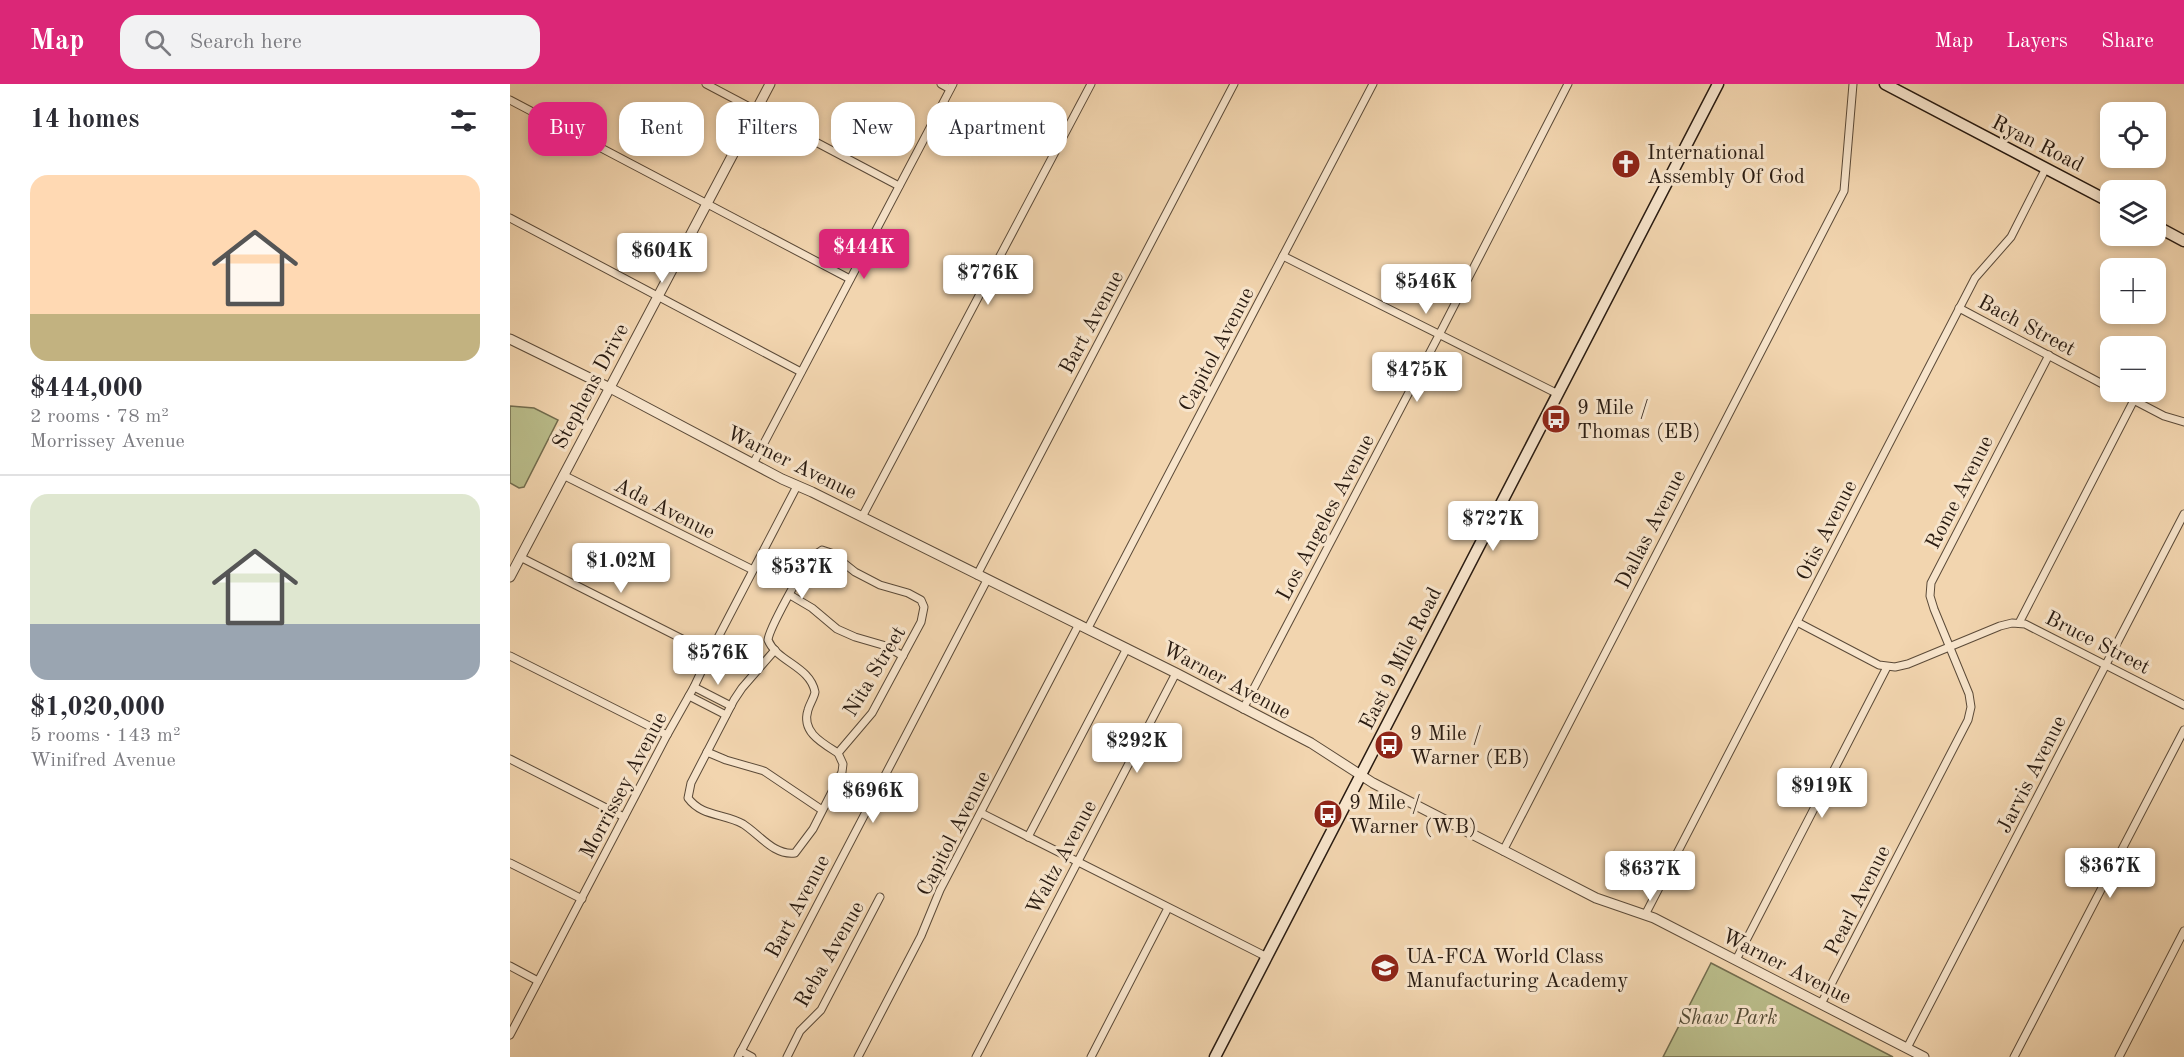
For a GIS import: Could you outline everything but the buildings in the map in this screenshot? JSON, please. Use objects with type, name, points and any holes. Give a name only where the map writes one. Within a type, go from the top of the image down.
[{"type":"main road","name":"East 9 Mile Road","points":[[1215,1057],[1718,84]]},
{"type":"main road","name":"Ryan Road","points":[[1885,84],[2100,197]]},
{"type":"main road","points":[[2166,231],[2184,241]]},
{"type":"street","points":[[706,84],[741,102]]},
{"type":"street","name":"Stephens Drive","points":[[760,102],[770,84]]},
{"type":"street","points":[[753,464],[952,86],[941,84]]},
{"type":"street","points":[[862,517],[1091,84]]},
{"type":"street","name":"Bart Avenue","points":[[977,576],[1234,84]]},
{"type":"street","name":"Capitol Avenue","points":[[858,1057],[914,949],[940,890],[1283,256],[1373,84]]},
{"type":"street","name":"Los Angeles Avenue","points":[[1243,709],[1568,84]]},
{"type":"street","name":"Dallas Avenue","points":[[1503,850],[1844,191],[1853,84]]},
{"type":"street","points":[[510,100],[850,279]]},
{"type":"street","points":[[819,143],[899,186]]},
{"type":"street","name":"Stephens Drive","points":[[510,577],[732,156]]},
{"type":"street","name":"Otis Avenue","points":[[1645,915],[1959,308],[1980,271],[2011,237],[2046,168]]},
{"type":"street","points":[[510,218],[801,372]]},
{"type":"street","points":[[1283,256],[1558,394]]},
{"type":"street","name":"Bach Street","points":[[1959,308],[2100,383]]},
{"type":"street","name":"Warner Avenue","points":[[510,339],[753,464],[1176,673],[1311,743],[1361,776],[1596,898],[1645,915],[1924,1057]]},
{"type":"street","name":"Rome Avenue","points":[[1950,647],[1932,602],[1931,583],[2049,355]]},
{"type":"street","points":[[2019,623],[2133,402]]},
{"type":"street","points":[[2138,402],[2164,416],[2184,422]]},
{"type":"street","name":"Ada Avenue","points":[[563,475],[753,570]]},
{"type":"street","name":"Morrissey Avenue","points":[[510,1035],[694,687],[797,486]]},
{"type":"street","name":"Jarvis Avenue","points":[[1907,1048],[2184,514]]},
{"type":"street","name":"Nita Street","points":[[790,595],[809,560],[822,550],[831,553],[855,572],[880,585],[908,593],[921,600],[924,607],[921,622],[872,713],[838,753]]},
{"type":"street","points":[[520,557],[710,653]]},
{"type":"street","name":"Bart Avenue","points":[[739,1054],[987,580]]},
{"type":"street","points":[[775,650],[741,688],[691,783],[688,798],[694,806],[703,811],[732,818],[779,852],[787,854],[795,853],[802,846],[842,772],[843,764],[838,753],[809,732],[807,715],[815,692],[809,677],[775,650],[768,640],[790,595],[837,629],[886,646],[903,656]]},
{"type":"street","points":[[1736,960],[1887,667],[1876,664],[1797,622]]},
{"type":"street","name":"Bruce Street","points":[[1887,667],[1902,666],[2000,626],[2019,623],[2032,627],[2184,705]]},
{"type":"street","name":"Pearl Avenue","points":[[1821,1004],[1968,720],[1971,707],[1969,694],[1950,647]]},
{"type":"street","points":[[1028,837],[1127,648]]},
{"type":"street","points":[[510,656],[667,735]]},
{"type":"street","name":"Waltz Avenue","points":[[976,1057],[1176,673]]},
{"type":"street","points":[[694,687],[731,706]]},
{"type":"street","points":[[689,696],[726,715]]},
{"type":"street","points":[[2014,1057],[2184,730]]},
{"type":"street","points":[[707,752],[764,771],[822,810]]},
{"type":"street","points":[[510,759],[624,817]]},
{"type":"street","points":[[981,813],[1267,957]]},
{"type":"street","points":[[510,863],[582,899]]},
{"type":"street","name":"Reba Avenue","points":[[787,1057],[800,1031],[821,1010],[880,897]]},
{"type":"street","points":[[1091,1057],[1168,908]]},
{"type":"street","points":[[2119,1057],[2184,931]]},
{"type":"street","points":[[510,966],[538,981]]},
{"type":"street","points":[[739,1054],[752,1057]]},
{"type":"green space","points":[[510,406],[534,408],[558,420],[524,487],[519,488],[510,483]]},
{"type":"green space","name":"Shaw Park","points":[[1711,963],[1893,1057],[1663,1057]]},
{"type":"place","name":"International Assembly Of God","points":[[1626,164]]},
{"type":"place","name":"9 Mile / Thomas (EB)","points":[[1556,419]]},
{"type":"place","name":"9 Mile / Warner (EB)","points":[[1389,745]]},
{"type":"place","name":"9 Mile / Warner (WB)","points":[[1328,814]]},
{"type":"place","name":"UA-FCA World Class Manufacturing Academy","points":[[1385,968]]}]
